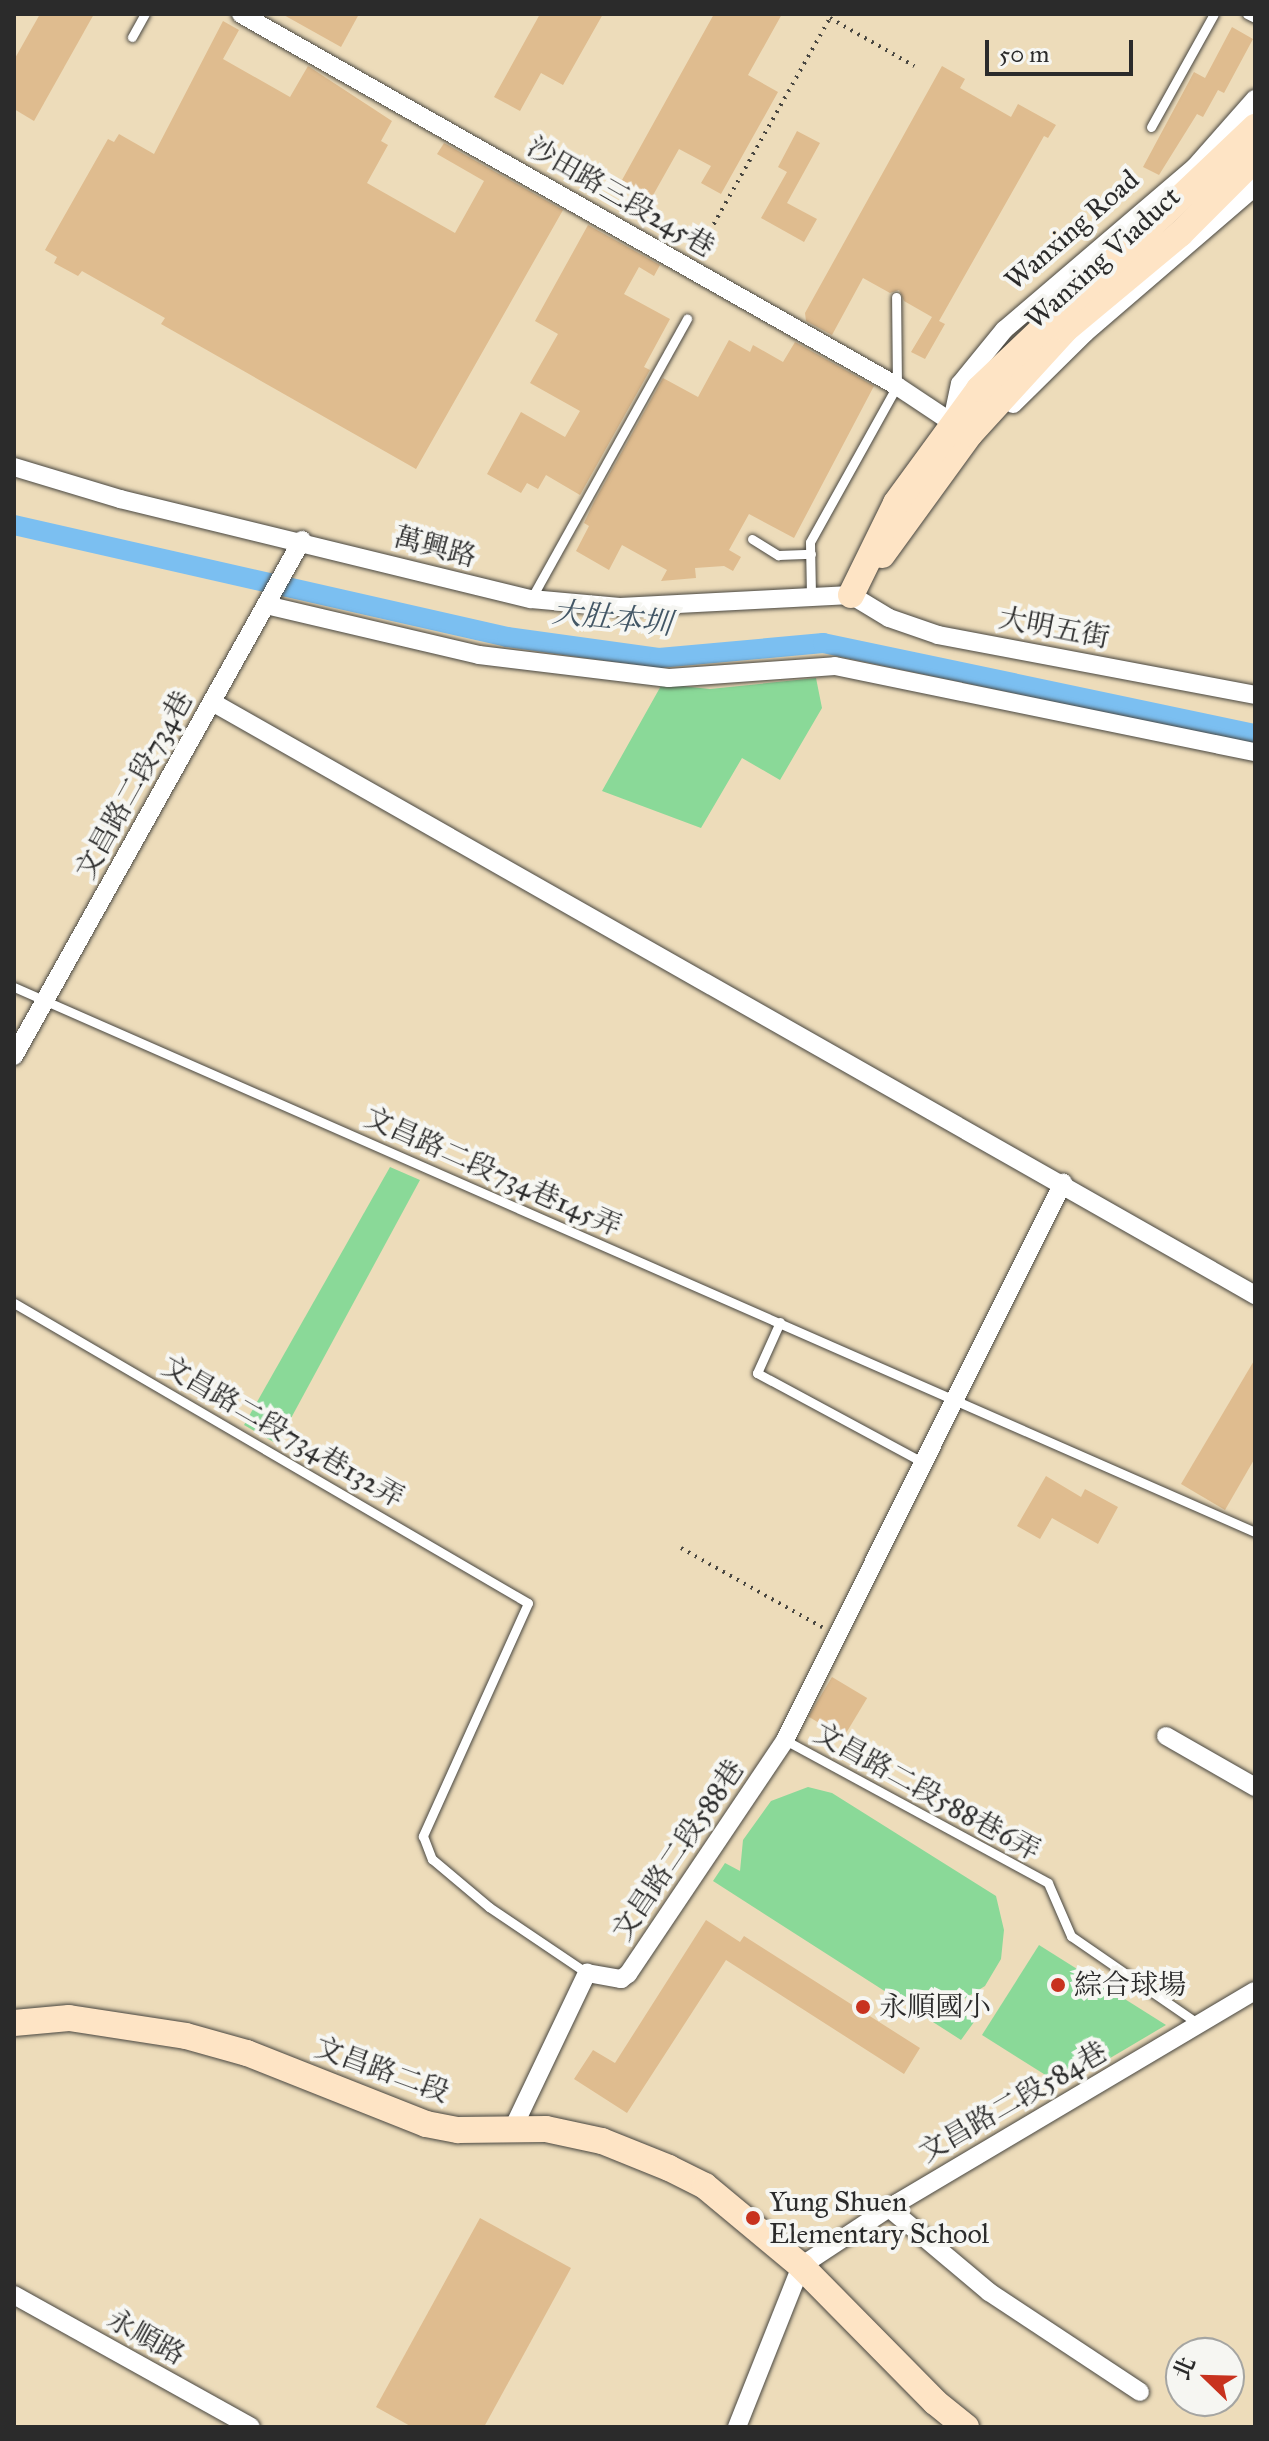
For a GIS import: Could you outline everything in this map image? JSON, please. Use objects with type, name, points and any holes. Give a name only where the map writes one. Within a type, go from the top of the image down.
[{"type":"street","name":"沙田路三段245巷","points":[[241,14],[897,386],[961,428]]},
{"type":"street","name":"Wanxing Road","points":[[961,428],[960,384],[1004,330],[1195,167],[1255,99]]},
{"type":"street","name":"Wanxing Viaduct","points":[[987,398],[1255,127]]},
{"type":"street","name":"Wanxing Viaduct","points":[[987,398],[1180,234],[1255,159]]},
{"type":"street","name":"Wanxing Road","points":[[961,428],[996,421],[1085,333],[1255,187]]},
{"type":"street","name":"Wanxing Road","points":[[851,595],[896,503],[987,398]]},
{"type":"street","name":"萬興路","points":[[14,467],[120,499],[302,540],[531,599],[620,607],[851,595]]},
{"type":"street","name":"文昌路二段734巷","points":[[14,1056],[302,540]]},
{"type":"street","name":"大明五街","points":[[851,595],[889,618],[938,635],[1255,695]]},
{"type":"street","points":[[266,605],[479,655],[669,678],[835,666],[1255,752]]},
{"type":"street","points":[[212,702],[655,957],[1063,1183],[1255,1295]]},
{"type":"street","points":[[785,1740],[953,1398],[1063,1183]]},
{"type":"street","points":[[1166,1736],[1255,1787]]},
{"type":"street","name":"文昌路二段588巷","points":[[587,1973],[621,1979],[628,1974],[785,1740]]},
{"type":"street","points":[[514,2126],[587,1973]]},
{"type":"street","name":"文昌路二段584巷","points":[[801,2266],[889,2208],[1200,2025],[1250,2000]]},
{"type":"street","name":"文昌路二段","points":[[14,2023],[69,2018],[186,2036],[247,2053],[426,2124],[458,2130],[514,2126],[602,2141],[669,2168],[705,2186],[801,2266],[935,2402],[966,2427]]},
{"type":"street","points":[[889,2208],[989,2292],[1140,2392]]},
{"type":"street","points":[[737,2427],[801,2266]]},
{"type":"street","name":"永順路","points":[[14,2295],[251,2427]]},
{"type":"lane","points":[[132,37],[145,14]]},
{"type":"lane","points":[[1151,127],[1214,14]]},
{"type":"lane","points":[[1247,14],[1255,18]]},
{"type":"lane","points":[[811,595],[810,542],[897,386],[896,297]]},
{"type":"lane","points":[[531,599],[687,319]]},
{"type":"lane","points":[[752,539],[778,555],[811,554]]},
{"type":"lane","name":"文昌路二段734巷145弄","points":[[14,987],[1255,1532]]},
{"type":"lane","name":"文昌路二段734巷132弄","points":[[14,1303],[528,1603],[527,1615],[423,1836],[432,1859],[489,1907],[587,1973]]},
{"type":"lane","points":[[780,1322],[757,1373],[922,1462]]},
{"type":"lane","name":"文昌路二段588巷6弄","points":[[785,1740],[1048,1883],[1071,1936],[1200,2025]]},
{"type":"path","points":[[689,268],[830,18],[914,66]]},
{"type":"path","points":[[681,1548],[837,1635]]},
{"type":"green space","points":[[816,678],[822,708],[780,780],[742,758],[701,828],[602,791],[662,684],[710,689]]},
{"type":"green space","points":[[390,1167],[420,1180],[277,1444],[244,1425]]},
{"type":"green space","points":[[808,1787],[832,1793],[996,1896],[1004,1930],[1001,1959],[985,1986],[953,2006],[974,2022],[961,2040],[713,1881],[725,1863],[740,1871],[743,1840],[771,1801]]},
{"type":"green space","name":"綜合球場","points":[[1039,1945],[1166,2025],[1063,2086],[982,2035]]},
{"type":"building","points":[[40,14],[94,14],[34,121],[14,109],[14,60]]},
{"type":"building","points":[[282,14],[359,14],[341,47]]},
{"type":"building","points":[[540,14],[603,14],[563,85],[541,73],[520,111],[494,97]]},
{"type":"building","points":[[714,14],[782,14],[748,75],[778,92],[721,194],[701,183],[711,166],[679,149],[652,197],[622,180]]},
{"type":"building","points":[[223,21],[239,30],[223,59],[290,97],[308,66],[392,121],[381,141],[388,145],[367,183],[455,233],[484,181],[437,154],[444,143],[563,210],[416,469],[161,324],[165,318],[82,271],[78,276],[54,263],[57,257],[45,250],[108,139],[114,142],[119,134],[154,154]]},
{"type":"building","points":[[1232,27],[1253,39],[1224,93],[1218,90],[1203,117],[1197,114],[1159,175],[1143,167],[1194,72],[1205,78]]},
{"type":"building","points":[[942,66],[965,79],[960,88],[1011,117],[1018,104],[1056,125],[1048,138],[1044,136],[939,321],[945,324],[925,359],[911,352],[932,317],[904,301],[899,290],[890,293],[863,278],[832,335],[806,321],[805,313]]},
{"type":"building","points":[[797,131],[820,143],[787,203],[817,219],[804,242],[761,218],[787,172],[778,167]]},
{"type":"building","points":[[588,225],[660,265],[654,276],[639,267],[624,294],[670,319],[644,367],[650,370],[580,495],[546,475],[538,489],[527,483],[521,493],[487,474],[521,412],[565,437],[580,411],[530,383],[558,334],[535,321]]},
{"type":"building","points":[[729,340],[750,352],[753,345],[783,362],[795,342],[874,386],[794,538],[749,514],[729,550],[741,557],[733,571],[724,566],[695,568],[696,578],[661,581],[667,570],[622,545],[609,570],[576,551],[589,526],[584,523],[594,502],[663,378],[698,397]]},
{"type":"building","points":[[1255,1359],[1255,1458],[1225,1510],[1181,1484]]},
{"type":"building","points":[[1046,1476],[1081,1497],[1085,1489],[1118,1507],[1098,1544],[1052,1518],[1040,1539],[1017,1526]]},
{"type":"building","points":[[832,1677],[867,1698],[843,1738],[808,1716]]},
{"type":"building","points":[[706,1920],[740,1942],[744,1936],[920,2048],[904,2074],[726,1960],[627,2113],[574,2079],[593,2050],[615,2063]]},
{"type":"building","points":[[480,2218],[571,2268],[484,2427],[412,2427],[376,2407]]},
{"type":"waterway","name":"大肚本圳","points":[[14,525],[507,637],[659,658],[823,643],[1255,734]]},
{"type":"place","name":"綜合球場","points":[[1058,1985]]},
{"type":"place","name":"永順國小","points":[[863,2007]]},
{"type":"place","name":"Yung Shuen Elementary School","points":[[753,2218]]}]
